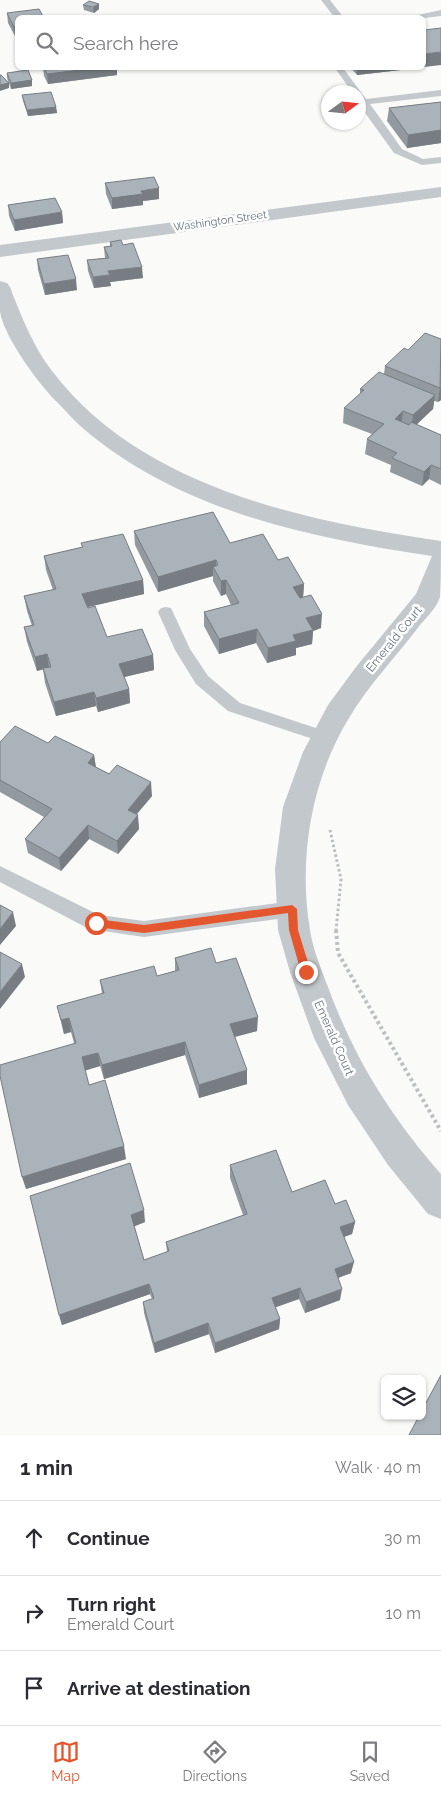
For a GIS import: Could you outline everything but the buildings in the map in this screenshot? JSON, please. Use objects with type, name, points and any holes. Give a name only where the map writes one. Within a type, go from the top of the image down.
[{"type":"street","name":"Washington Street","points":[[0,251],[441,192]]},
{"type":"street","points":[[0,287],[13,323],[30,353],[53,386],[82,416],[117,446],[159,470],[252,509],[296,523],[346,535],[441,550]]},
{"type":"street","name":"Emerald Court","points":[[441,561],[428,597],[394,642],[365,674],[338,712],[317,752],[298,807],[290,869],[294,930],[309,982],[326,1027],[360,1094],[400,1154],[441,1201]]},
{"type":"lane","points":[[325,0],[338,15]]},
{"type":"lane","points":[[426,15],[441,13]]},
{"type":"lane","points":[[340,70],[351,85]]},
{"type":"lane","points":[[366,97],[441,93]]},
{"type":"lane","points":[[366,106],[398,151],[422,162],[441,160]]},
{"type":"lane","points":[[166,612],[183,650],[202,680],[234,707],[325,737]]},
{"type":"lane","points":[[0,874],[96,923],[144,929],[292,909]]},
{"type":"path","points":[[329,827],[340,879],[336,926],[338,953],[441,1131]]},
{"type":"route","points":[[96,923],[144,929],[292,909],[294,930],[306,972]]}]
